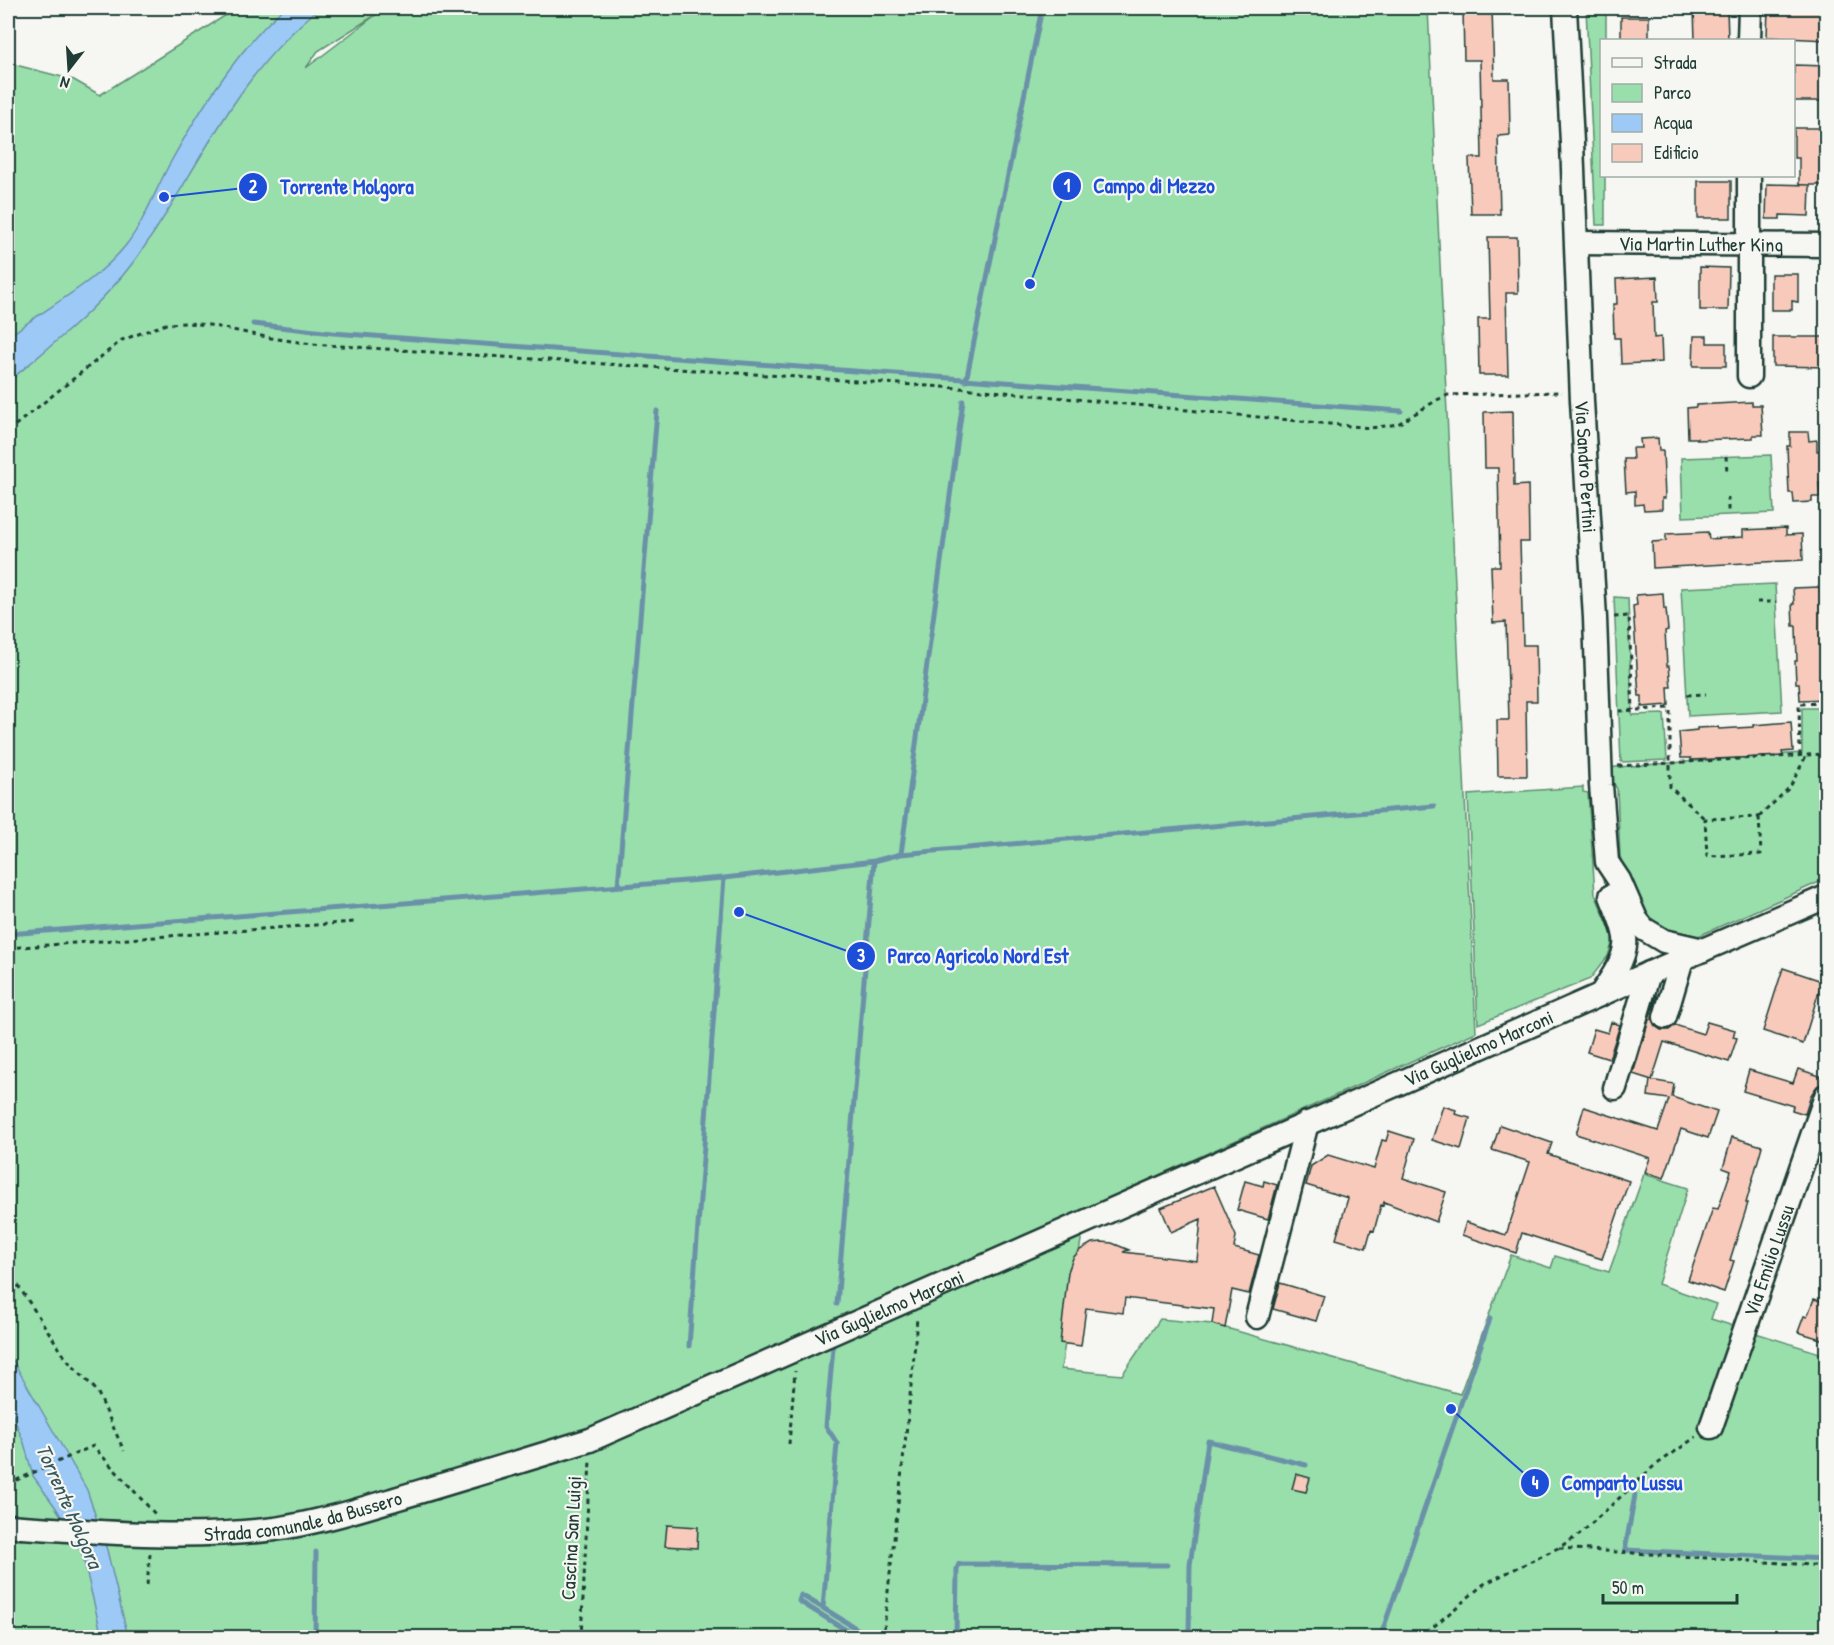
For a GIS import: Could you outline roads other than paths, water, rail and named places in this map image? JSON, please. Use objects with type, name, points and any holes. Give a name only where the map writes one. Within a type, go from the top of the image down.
[{"type":"street","name":"Via Sandro Pertini","points":[[1565,8],[1577,243],[1581,390],[1595,618],[1607,885],[1630,924],[1632,953],[1652,972]]},
{"type":"street","points":[[1749,39],[1750,8]]},
{"type":"street","points":[[1749,177],[1749,376]]},
{"type":"street","name":"Via Martin Luther King","points":[[1577,243],[1827,245]]},
{"type":"street","name":"Via Guglielmo Marconi","points":[[466,1478],[591,1440],[1307,1123],[1827,897]]},
{"type":"street","points":[[1601,994],[1621,959],[1630,924],[1664,941],[1703,950]]},
{"type":"street","points":[[1665,1017],[1682,959]]},
{"type":"street","points":[[1616,1088],[1652,972]]},
{"type":"street","name":"Via Emilio Lussu","points":[[1710,1427],[1827,1096]]},
{"type":"street","points":[[1257,1317],[1307,1123]]},
{"type":"street","name":"Strada comunale da Bussero","points":[[11,1526],[244,1532],[306,1524],[466,1478]]},
{"type":"water","points":[[284,8],[320,8],[278,47],[241,93],[158,227],[121,277],[75,325],[8,382],[8,337],[100,272],[126,245],[144,216],[180,145],[220,82],[251,42]]},
{"type":"water","name":"Torrente Molgora","points":[[8,1352],[87,1490],[107,1550],[128,1637],[102,1637],[83,1557],[76,1540],[33,1476],[24,1443],[8,1404]]},
{"type":"waterway","points":[[966,381],[1042,8]]},
{"type":"waterway","points":[[253,324],[333,333],[1401,411]]},
{"type":"waterway","points":[[901,854],[963,401]]},
{"type":"waterway","points":[[618,886],[657,411]]},
{"type":"waterway","points":[[8,934],[724,878],[874,861],[901,854],[1434,806]]},
{"type":"waterway","points":[[837,1304],[874,861]]},
{"type":"waterway","points":[[689,1346],[724,878]]},
{"type":"waterway","points":[[1380,1638],[1490,1319]]},
{"type":"waterway","points":[[833,1348],[826,1426],[837,1443],[823,1608],[870,1637]]},
{"type":"waterway","points":[[1189,1638],[1190,1565],[1208,1441],[1306,1465]]},
{"type":"waterway","points":[[1635,1495],[1625,1550],[1826,1559]]},
{"type":"waterway","points":[[315,1638],[316,1552]]},
{"type":"waterway","points":[[956,1638],[959,1564],[1167,1565]]},
{"type":"waterway","points":[[823,1608],[801,1595],[799,1601],[854,1635]]},
{"type":"place","name":"Torrente Molgora","points":[[164,197]]},
{"type":"place","name":"Campo di Mezzo","points":[[1030,284]]},
{"type":"place","name":"Parco Agricolo Nord Est","points":[[739,912]]},
{"type":"place","name":"Comparto Lussu","points":[[1451,1409]]}]
